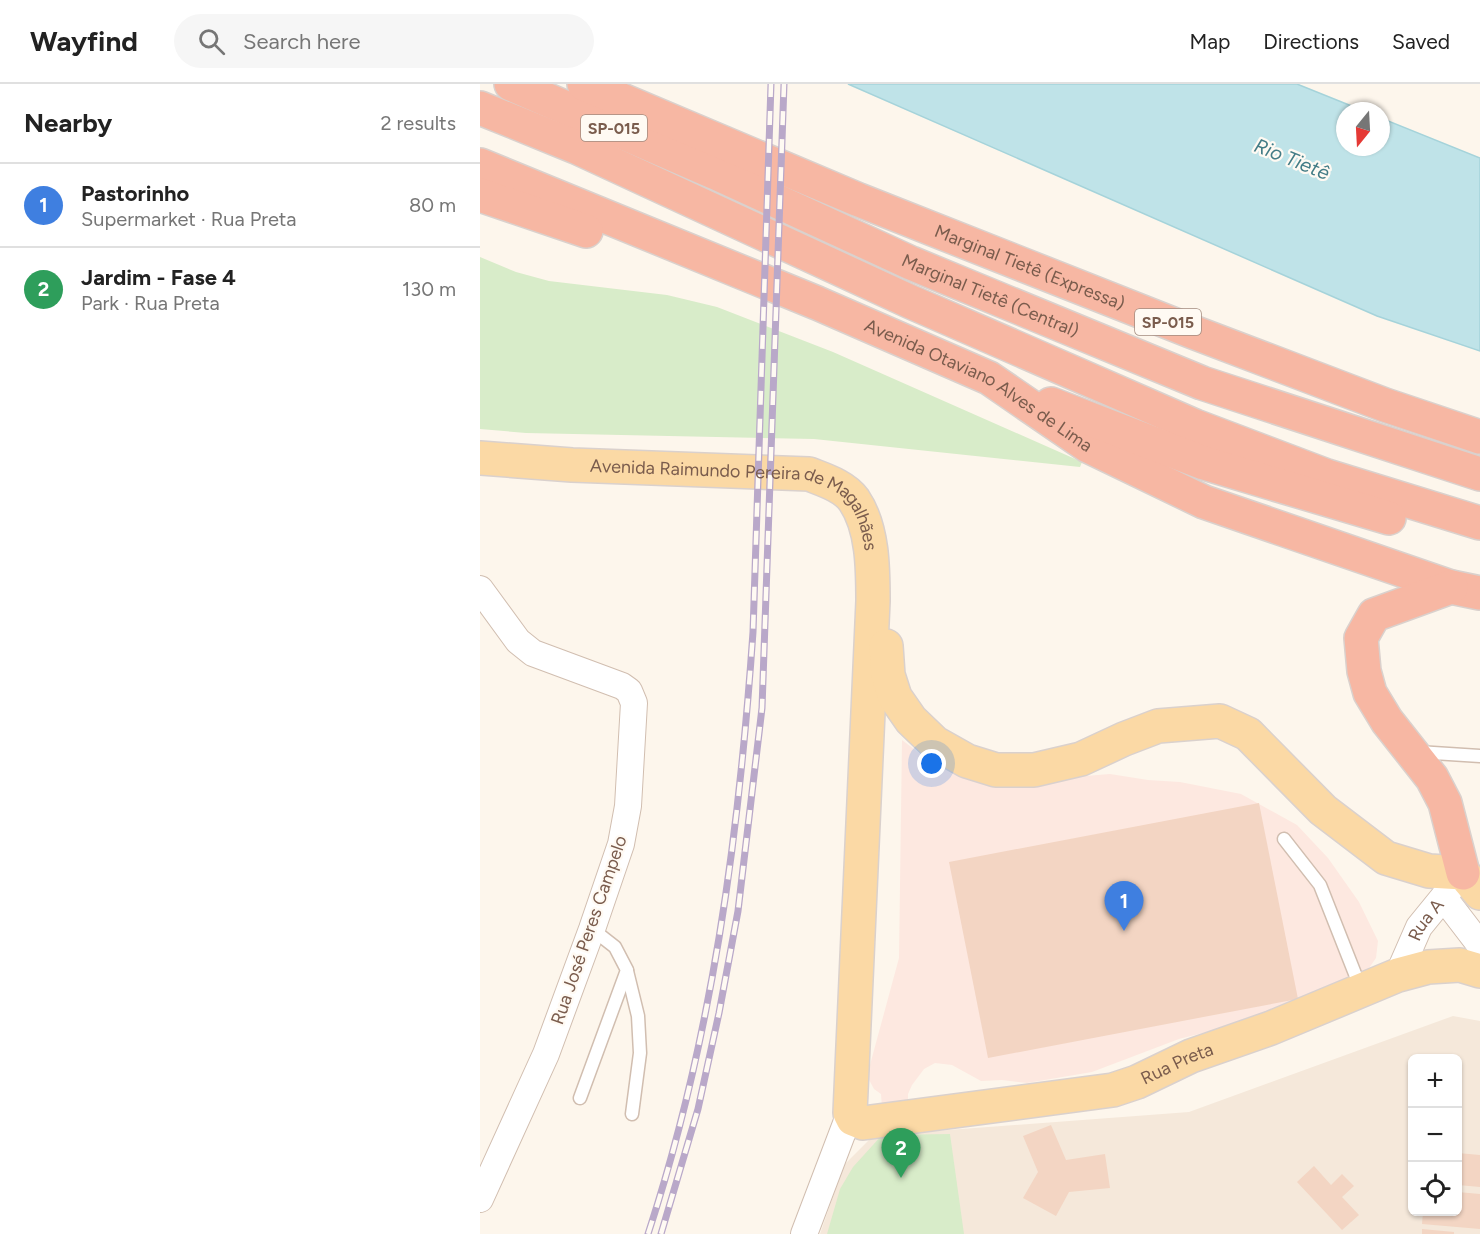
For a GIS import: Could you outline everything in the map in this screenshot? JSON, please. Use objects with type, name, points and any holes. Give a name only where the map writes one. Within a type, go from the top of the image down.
[{"type":"highway","name":"Marginal Tietê (Central)","points":[[511,84],[716,173],[911,263],[1202,382],[1480,474]]},
{"type":"highway","name":"Marginal Tietê (Expressa)","points":[[584,84],[859,200],[1193,332],[1385,405],[1480,437]]},
{"type":"highway","name":"Marginal Tietê (Central)","points":[[483,108],[576,147],[911,302],[1195,426],[1327,476],[1480,523]]},
{"type":"highway","name":"Avenida Otaviano Alves de Lima","points":[[480,165],[817,303],[989,378],[1088,446],[1204,502],[1465,590]]},
{"type":"highway","points":[[480,195],[582,230],[614,235],[651,236]]},
{"type":"highway","points":[[911,302],[955,305],[1176,395],[1271,429],[1480,492]]},
{"type":"highway","points":[[989,378],[1019,393],[1204,463],[1388,518],[1480,540]]},
{"type":"highway","points":[[1465,590],[1374,615],[1361,638],[1364,671],[1370,693],[1387,721],[1432,778],[1445,803],[1472,874]]},
{"type":"main road","name":"Avenida Raimundo Pereira de Magalhães","points":[[480,440],[571,449],[715,451],[819,459],[846,467],[871,490],[882,507],[887,521],[892,563],[886,626],[888,675],[878,700]]},
{"type":"main road","name":"Avenida Raimundo Pereira de Magalhães","points":[[480,458],[572,465],[809,474],[838,486],[854,499],[865,526],[872,555],[878,700]]},
{"type":"main road","name":"Avenida Raimundo Pereira de Magalhães","points":[[878,700],[911,720],[935,743],[967,761],[996,770],[1034,770],[1081,759],[1158,726],[1220,721],[1248,734],[1323,810],[1386,858],[1429,871],[1472,874]]},
{"type":"main road","points":[[856,1118],[878,700]]},
{"type":"main road","name":"Rua Preta","points":[[856,1118],[899,1117],[1113,1090],[1137,1082],[1212,1048],[1271,1028],[1398,975],[1428,967],[1460,965],[1480,971]]},
{"type":"street","name":"Rua José Peres Campelo","points":[[480,589],[518,641],[533,653],[622,686],[629,691],[634,703],[628,806],[621,844],[546,1054],[480,1199]]},
{"type":"street","name":"Rua A","points":[[1398,975],[1419,927],[1444,898],[1472,874]]},
{"type":"street","points":[[1444,898],[1480,945]]},
{"type":"street","points":[[804,1234],[838,1146],[856,1118]]},
{"type":"lane","points":[[1412,752],[1480,756]]},
{"type":"lane","points":[[1284,839],[1320,885],[1362,991]]},
{"type":"lane","points":[[592,929],[615,947],[627,970],[638,1016],[640,1053],[632,1114]]},
{"type":"lane","points":[[580,1098],[627,970]]},
{"type":"shaded area","points":[[902,740],[931,762],[968,779],[999,786],[1041,784],[1110,774],[1180,782],[1241,794],[1297,825],[1328,858],[1359,902],[1378,941],[1376,958],[1367,971],[1346,987],[1230,1026],[1179,1039],[1092,1072],[1027,1083],[1002,1080],[981,1081],[952,1065],[935,1063],[924,1069],[912,1085],[908,1094],[908,1108],[882,1108],[881,1094],[874,1089],[867,1076],[899,958]]},
{"type":"shaded area","points":[[1453,1016],[1480,1021],[1480,1234],[820,1234],[844,1165],[870,1139],[882,1135],[1189,1112]]},
{"type":"green space","points":[[480,257],[516,272],[549,281],[667,295],[717,307],[833,352],[1082,462],[1080,467],[814,439],[526,433],[480,429]]},
{"type":"green space","points":[[950,1134],[964,1234],[827,1234],[840,1189],[853,1167],[882,1135]]},
{"type":"water","name":"Rio Tietê","points":[[848,84],[1297,84],[1342,102],[1336,102],[1336,156],[1390,156],[1390,122],[1480,158],[1480,351],[1377,316]]},
{"type":"building","points":[[1259,803],[1298,999],[988,1058],[949,862]]},
{"type":"building","points":[[1051,1125],[1066,1160],[1105,1154],[1110,1188],[1069,1192],[1056,1216],[1023,1198],[1038,1172],[1023,1136]]},
{"type":"building","points":[[1462,1153],[1480,1155],[1480,1187],[1462,1185]]},
{"type":"building","points":[[1314,1166],[1331,1185],[1342,1174],[1354,1186],[1342,1197],[1359,1215],[1342,1230],[1297,1182]]},
{"type":"building","points":[[1462,1192],[1480,1194],[1480,1229],[1422,1224],[1423,1216],[1462,1216]]},
{"type":"building","points":[[1422,1229],[1454,1232],[1454,1234],[1422,1234]]},
{"type":"railway","points":[[648,1234],[670,1161],[706,1012],[740,785],[753,632],[771,84]]},
{"type":"railway","points":[[661,1234],[698,1109],[719,1013],[738,911],[762,708],[784,84]]},
{"type":"place","name":"Pastorinho","points":[[1124,931]]},
{"type":"place","name":"Jardim - Fase 4","points":[[901,1178]]}]
